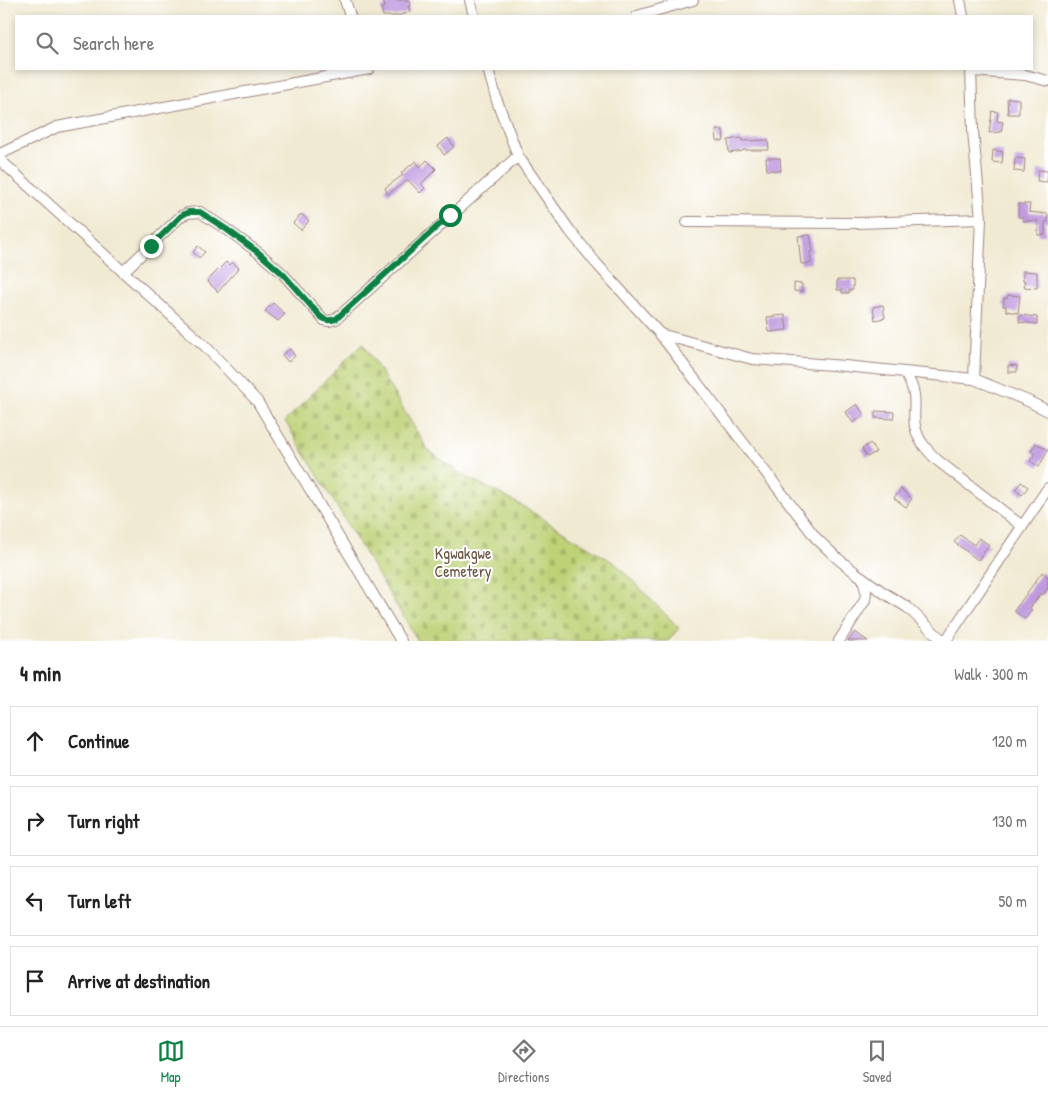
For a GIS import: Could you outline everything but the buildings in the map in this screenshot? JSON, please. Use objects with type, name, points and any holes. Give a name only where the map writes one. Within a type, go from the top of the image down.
[{"type":"street","points":[[345,0],[350,15]]},
{"type":"street","points":[[470,0],[474,15]]},
{"type":"street","points":[[639,15],[676,3],[693,0]]},
{"type":"street","points":[[960,0],[963,15]]},
{"type":"street","points":[[0,154],[57,127],[363,70]]},
{"type":"street","points":[[488,70],[497,101],[518,156],[570,231],[660,334],[816,538],[837,558],[863,578],[907,607],[944,640],[1048,488]]},
{"type":"street","points":[[974,379],[976,289],[981,219],[973,131],[972,70],[1024,75],[1048,82]]},
{"type":"street","points":[[123,272],[181,216],[188,212],[200,212],[259,253],[283,274],[324,320],[336,319],[518,156]]},
{"type":"street","points":[[0,160],[205,346],[257,401],[401,641]]},
{"type":"street","points":[[687,222],[857,223],[981,219]]},
{"type":"street","points":[[660,334],[752,359],[974,379],[1048,411]]},
{"type":"street","points":[[904,372],[911,383],[914,396],[913,418],[915,430],[926,449],[936,460],[1022,526]]},
{"type":"street","points":[[839,641],[865,600],[866,592],[863,578]]},
{"type":"green space","name":"Kgwakgwe Cemetery","points":[[363,343],[428,450],[458,472],[519,504],[616,564],[679,628],[668,641],[418,641],[285,421]]},
{"type":"route","points":[[151,246],[181,216],[188,212],[200,212],[259,253],[283,274],[324,320],[329,321],[336,319],[450,215]]}]
